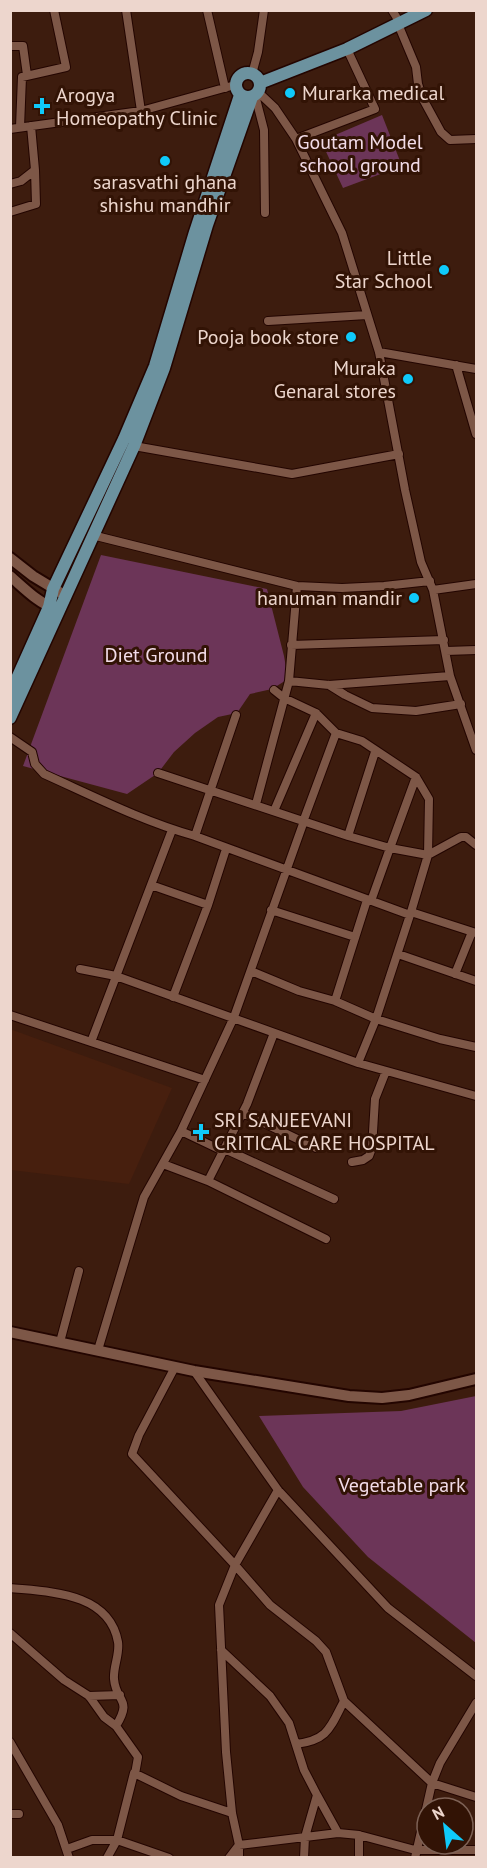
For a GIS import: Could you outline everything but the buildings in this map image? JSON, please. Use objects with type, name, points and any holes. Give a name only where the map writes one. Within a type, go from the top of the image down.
[{"type":"main road","points":[[10,718],[54,608],[53,589],[156,366],[199,219],[247,89],[346,50],[426,10]]},
{"type":"main road","points":[[10,694],[54,608],[66,596],[134,446],[164,369],[247,89]]},
{"type":"main road","points":[[10,558],[66,596]]},
{"type":"main road","points":[[10,576],[54,608]]},
{"type":"main road","points":[[10,1332],[194,1371],[349,1396],[382,1398],[409,1395],[477,1379]]},
{"type":"street","points":[[20,127],[22,76],[66,67],[54,10]]},
{"type":"street","points":[[126,10],[141,111]]},
{"type":"street","points":[[207,10],[247,89],[264,130],[266,213]]},
{"type":"street","points":[[247,89],[260,41],[264,10]]},
{"type":"street","points":[[392,10],[416,67],[423,99],[441,132],[450,140],[477,139]]},
{"type":"street","points":[[10,46],[23,46],[27,75]]},
{"type":"street","points":[[296,139],[375,109],[346,50]]},
{"type":"street","points":[[10,129],[141,111],[247,89],[275,108],[296,139],[342,233],[368,315],[379,352],[421,562],[433,590],[450,676],[477,750]]},
{"type":"street","points":[[10,212],[36,204],[31,126]]},
{"type":"street","points":[[10,184],[21,181],[35,170]]},
{"type":"street","points":[[268,321],[368,315]]},
{"type":"street","points":[[379,352],[477,369]]},
{"type":"street","points":[[456,365],[477,434]]},
{"type":"street","points":[[134,446],[292,474],[399,454]]},
{"type":"street","points":[[79,531],[297,586],[342,588],[430,581]]},
{"type":"street","points":[[433,590],[477,584]]},
{"type":"street","points":[[256,804],[289,681],[297,586]]},
{"type":"street","points":[[291,645],[444,640]]},
{"type":"street","points":[[446,651],[477,650]]},
{"type":"street","points":[[289,681],[329,685],[450,676]]},
{"type":"street","points":[[329,685],[372,708],[416,711],[461,704]]},
{"type":"street","points":[[274,690],[284,698],[316,713],[336,732],[362,741],[375,752],[416,777],[429,800],[428,855],[398,954],[358,1063]]},
{"type":"street","points":[[274,811],[316,713]]},
{"type":"street","points":[[195,836],[236,715]]},
{"type":"street","points":[[98,1350],[144,1197],[181,1131],[234,1017],[336,732]]},
{"type":"street","points":[[10,737],[32,752],[35,764],[44,774],[172,830],[195,836],[369,900],[474,933],[455,974]]},
{"type":"street","points":[[348,836],[375,752]]},
{"type":"street","points":[[158,773],[390,848],[428,855],[461,837],[466,837],[477,845]]},
{"type":"street","points":[[335,1000],[355,937],[416,777]]},
{"type":"street","points":[[91,1042],[172,830]]},
{"type":"street","points":[[173,997],[208,905],[226,849]]},
{"type":"street","points":[[151,885],[208,905]]},
{"type":"street","points":[[271,910],[355,937]]},
{"type":"street","points":[[398,954],[477,981]]},
{"type":"street","points":[[80,969],[116,976],[358,1063],[477,1096]]},
{"type":"street","points":[[251,971],[299,991],[335,1000],[376,1019],[440,1039],[477,1047]]},
{"type":"street","points":[[10,1016],[205,1080]]},
{"type":"street","points":[[208,1181],[248,1104],[274,1033]]},
{"type":"street","points":[[352,1162],[369,1156],[372,1148],[375,1099],[386,1071]]},
{"type":"street","points":[[243,1113],[316,1148]]},
{"type":"street","points":[[181,1131],[334,1199]]},
{"type":"street","points":[[163,1164],[208,1181],[326,1239]]},
{"type":"street","points":[[60,1342],[79,1271]]},
{"type":"street","points":[[175,1367],[139,1435],[132,1454],[270,1605],[316,1641],[326,1652],[344,1701],[432,1783],[477,1797]]},
{"type":"street","points":[[194,1371],[278,1490],[388,1608],[477,1676]]},
{"type":"street","points":[[239,1857],[226,1752],[219,1605],[235,1565],[278,1490]]},
{"type":"street","points":[[10,1588],[73,1595],[103,1614],[117,1640],[114,1681],[124,1710],[116,1726]]},
{"type":"street","points":[[10,1633],[64,1680],[90,1696],[104,1717],[116,1726],[138,1757],[117,1840],[106,1857]]},
{"type":"street","points":[[221,1650],[270,1696],[289,1723],[304,1770],[338,1833]]},
{"type":"street","points":[[103,1695],[114,1681]]},
{"type":"street","points":[[90,1696],[120,1695]]},
{"type":"street","points":[[296,1744],[313,1742],[322,1737],[344,1701]]},
{"type":"street","points":[[429,1796],[440,1763],[477,1703]]},
{"type":"street","points":[[10,1742],[58,1825],[68,1853],[92,1840],[117,1840],[169,1857]]},
{"type":"street","points":[[135,1774],[181,1796],[232,1813]]},
{"type":"street","points":[[304,1857],[305,1837],[317,1795]]},
{"type":"street","points":[[229,1857],[239,1845],[338,1833],[359,1835],[415,1854]]},
{"type":"street","points":[[359,1835],[359,1857]]},
{"type":"shaded area","points":[[10,1029],[172,1088],[129,1184],[11,1170]]},
{"type":"green space","name":"Goutam Model school ground","points":[[382,115],[402,166],[343,188],[321,141]]},
{"type":"green space","name":"Diet Ground","points":[[101,555],[267,589],[288,679],[272,689],[250,694],[237,713],[218,717],[195,733],[174,752],[158,773],[127,794],[23,766]]},
{"type":"green space","name":"Vegetable park","points":[[476,1396],[476,1643],[368,1557],[303,1487],[259,1416],[401,1411]]},
{"type":"place","name":"Murarka medical","points":[[290,93]]},
{"type":"place","name":"Arogya Homeopathy Clinic","points":[[42,106]]},
{"type":"place","name":"sarasvathi ghana shishu mandhir","points":[[165,161]]},
{"type":"place","name":"Little Star School","points":[[444,270]]},
{"type":"place","name":"Pooja book store","points":[[351,337]]},
{"type":"place","name":"Muraka Genaral stores","points":[[408,379]]},
{"type":"place","name":"hanuman mandir","points":[[414,598]]},
{"type":"place","name":"SRI SANJEEVANI CRITICAL CARE HOSPITAL","points":[[201,1132]]}]
